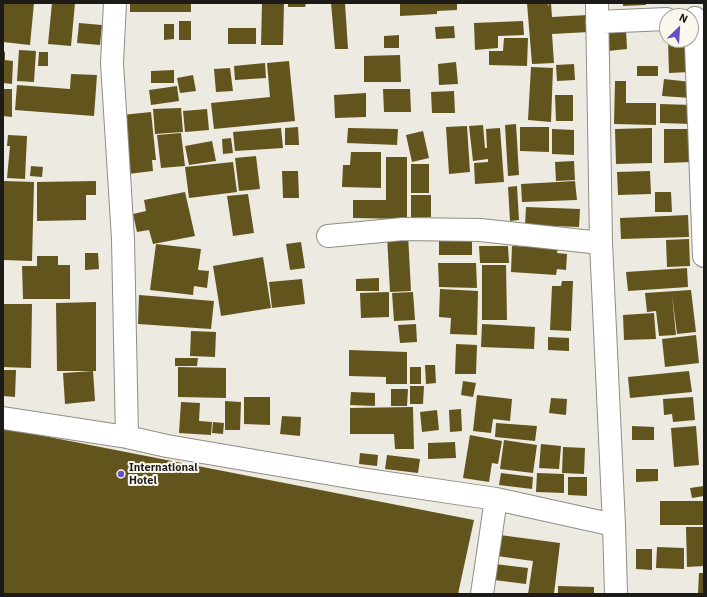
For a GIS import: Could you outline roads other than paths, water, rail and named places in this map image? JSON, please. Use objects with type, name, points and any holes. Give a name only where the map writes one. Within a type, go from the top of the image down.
[{"type":"street","points":[[115,3],[112,63],[123,239],[127,437]]},
{"type":"street","points":[[616,594],[601,243],[597,12],[659,18]]},
{"type":"street","points":[[697,48],[704,256]]},
{"type":"street","points":[[328,236],[403,229],[480,230],[601,243]]},
{"type":"street","points":[[3,418],[127,437],[167,446],[353,478],[496,499],[614,525]]},
{"type":"street","points":[[482,594],[496,499]]},
{"type":"place","name":"International Hotel","points":[[121,474]]}]
